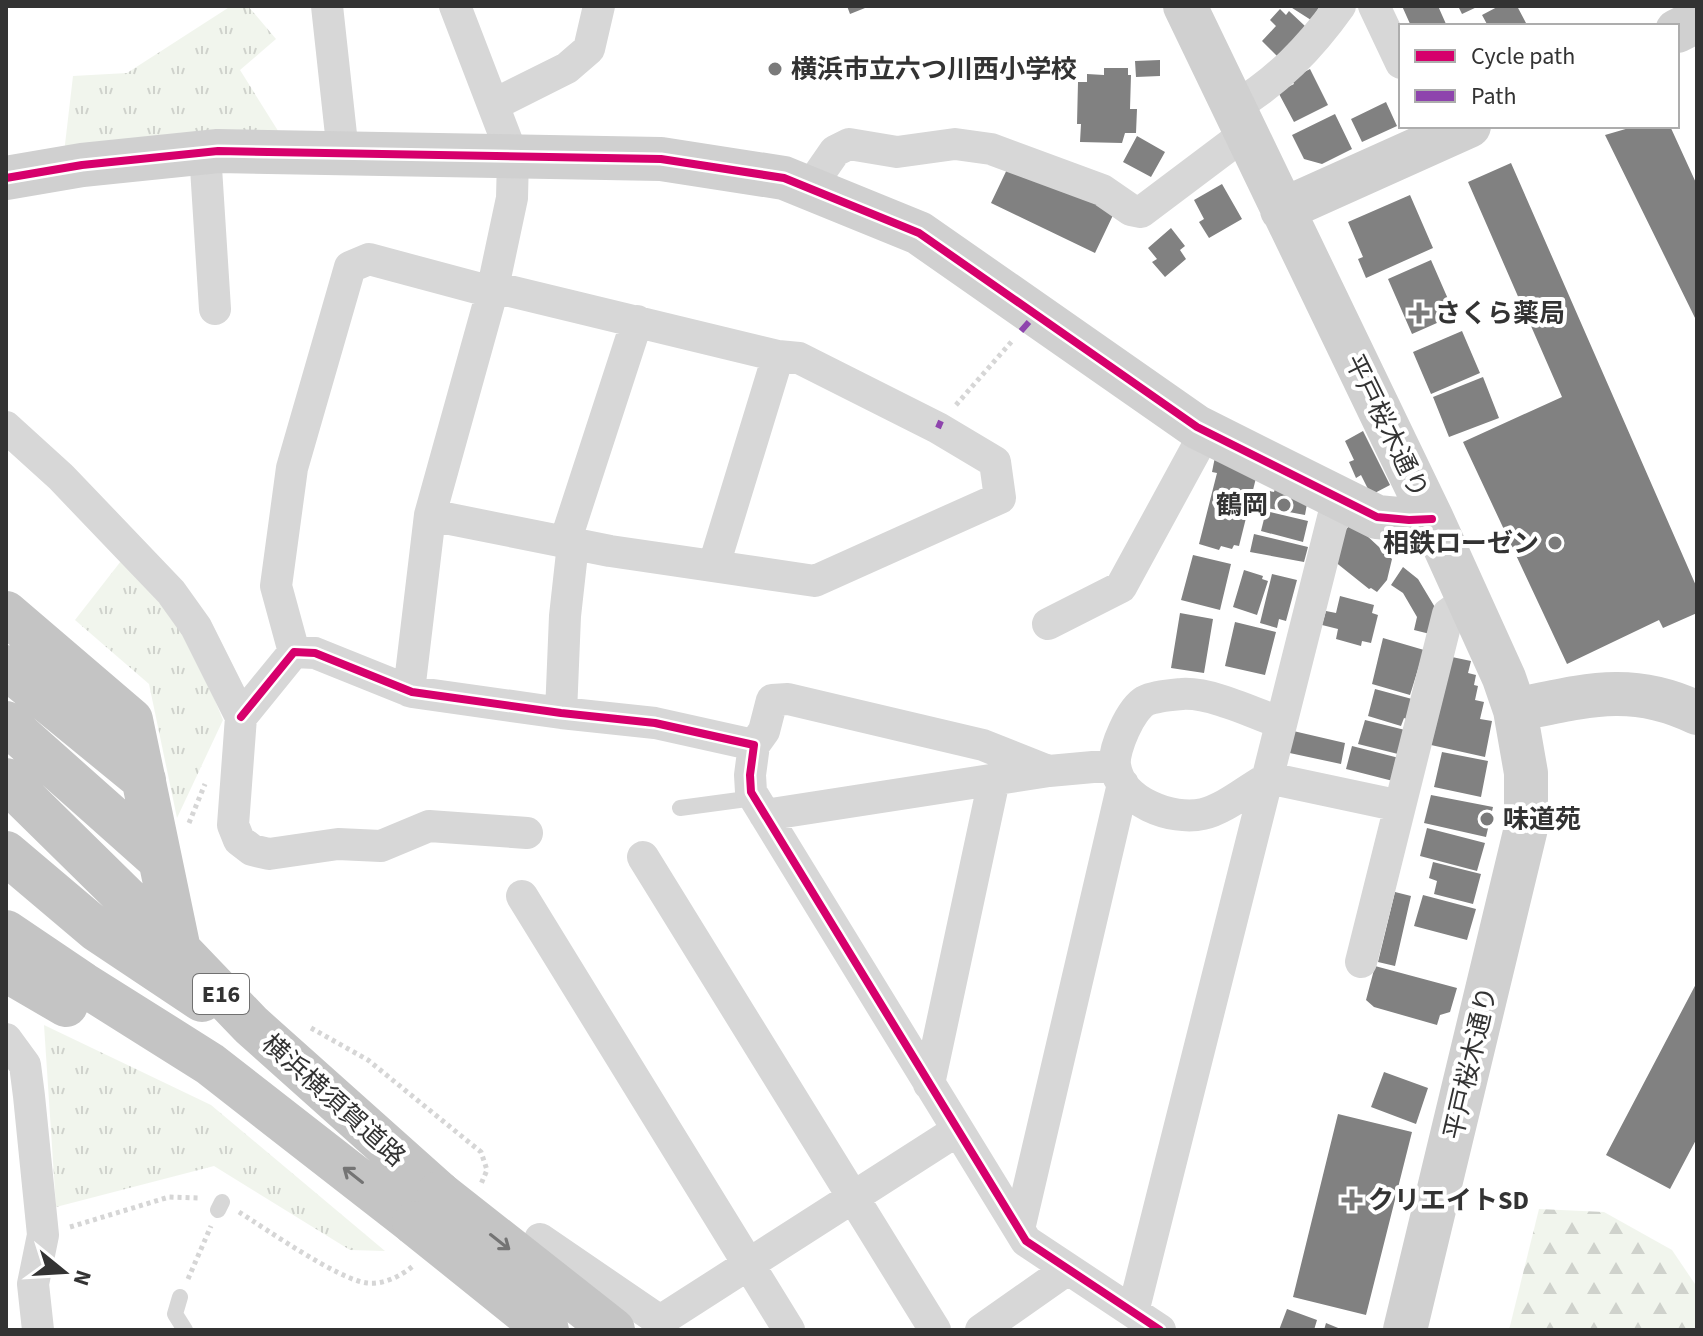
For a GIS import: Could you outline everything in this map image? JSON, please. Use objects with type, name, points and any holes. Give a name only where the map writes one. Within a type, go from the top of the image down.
[{"type":"highway","points":[[6,613],[131,720],[161,865],[151,952],[6,827]]},
{"type":"highway","points":[[6,636],[161,865]]},
{"type":"highway","points":[[6,667],[161,865]]},
{"type":"highway","points":[[6,694],[161,865]]},
{"type":"highway","points":[[6,723],[161,865]]},
{"type":"highway","points":[[6,749],[161,865]]},
{"type":"highway","name":"横浜横須賀道路","points":[[6,780],[161,865],[295,1040],[443,1203],[547,1330]]},
{"type":"highway","points":[[6,805],[161,865]]},
{"type":"highway","points":[[6,853],[97,930],[161,865]]},
{"type":"highway","points":[[6,880],[62,901]]},
{"type":"highway","points":[[6,905],[162,1015],[214,1072]]},
{"type":"highway","name":"横浜横須賀道路","points":[[6,932],[270,1111],[443,1203],[613,1330]]},
{"type":"highway","points":[[6,952],[214,1072]]},
{"type":"highway","points":[[16,979],[131,1041],[214,1072]]},
{"type":"street","points":[[327,6],[343,153]]},
{"type":"street","points":[[409,691],[430,515],[492,289],[512,198],[513,157],[455,6]]},
{"type":"street","points":[[493,105],[567,68],[589,49],[599,6]]},
{"type":"street","name":"平戸桜木通り","points":[[1185,6],[1469,599],[1515,710],[1526,773],[1526,828],[1405,1330]]},
{"type":"street","points":[[810,187],[835,151],[849,144],[897,152],[955,144],[991,149],[1102,190],[1131,210],[1141,212],[1240,121],[1261,91],[1314,42],[1340,6]]},
{"type":"street","points":[[1374,6],[1399,59]]},
{"type":"street","points":[[1679,30],[1697,21]]},
{"type":"street","points":[[1282,210],[1446,131]]},
{"type":"street","points":[[205,152],[215,309]]},
{"type":"street","points":[[6,178],[82,165],[205,152],[661,159],[784,178],[919,233],[1028,322],[1206,431],[1377,517],[1432,519]]},
{"type":"street","points":[[294,652],[276,586],[292,468],[350,267],[369,259],[778,356],[799,358],[940,425],[995,462],[1000,498],[815,581],[569,543],[430,515]]},
{"type":"street","points":[[561,713],[569,543],[637,321]]},
{"type":"street","points":[[714,565],[778,356]]},
{"type":"street","points":[[6,427],[61,477],[171,592],[196,627],[241,717],[233,825],[239,840],[252,850],[269,854],[338,844],[381,846],[429,826],[527,833]]},
{"type":"street","points":[[1048,624],[1121,587],[1206,431]]},
{"type":"street","points":[[1133,1312],[1338,498]]},
{"type":"street","points":[[1361,962],[1448,614],[1469,599]]},
{"type":"street","points":[[294,652],[315,653],[409,691],[655,723],[754,745]]},
{"type":"street","points":[[241,717],[294,652]]},
{"type":"street","points":[[1515,710],[1588,695],[1624,692],[1652,696],[1697,713]]},
{"type":"street","points":[[1019,1229],[1119,774],[1119,743],[1131,715],[1145,701],[1185,694],[1211,699],[1281,723]]},
{"type":"street","points":[[1049,771],[983,745],[788,699],[772,700],[764,731],[754,745],[750,775],[751,792],[759,806],[1026,1241],[1160,1330]]},
{"type":"street","points":[[759,806],[1049,771],[1119,774],[1143,803],[1162,812],[1189,816],[1207,813],[1268,778],[1400,806]]},
{"type":"street","points":[[929,1084],[994,780]]},
{"type":"street","points":[[643,857],[935,1330]]},
{"type":"street","points":[[522,896],[789,1330]]},
{"type":"street","points":[[6,1039],[25,1065],[43,1235],[33,1284],[38,1330]]},
{"type":"street","points":[[540,1239],[660,1321],[958,1130]]},
{"type":"street","points":[[981,1330],[1068,1269]]},
{"type":"lane","points":[[680,808],[759,806]]},
{"type":"lane","points":[[180,1297],[175,1314],[185,1330]]},
{"type":"path","points":[[940,425],[1028,322]]},
{"type":"path","points":[[161,865],[190,818],[209,777]]},
{"type":"path","points":[[295,1040],[368,1060],[481,1152],[487,1170],[443,1203]]},
{"type":"path","points":[[43,1235],[169,1197],[195,1198],[220,1206],[347,1277],[367,1283],[384,1282],[405,1272]]},
{"type":"path","points":[[180,1297],[220,1206]]},
{"type":"green space","points":[[231,6],[248,6],[276,39],[240,70],[280,134],[64,153],[73,76],[127,73]]},
{"type":"green space","points":[[121,561],[187,632],[223,720],[177,818],[149,684],[75,620]]},
{"type":"green space","points":[[44,1025],[211,1105],[385,1251],[350,1250],[214,1166],[56,1207]]},
{"type":"green space","points":[[1539,1209],[1604,1212],[1672,1250],[1697,1287],[1697,1330],[1509,1330]]},
{"type":"building","points":[[847,6],[870,6],[850,14]]},
{"type":"building","points":[[1289,6],[1320,6],[1311,20]]},
{"type":"building","points":[[1402,6],[1438,6],[1446,24],[1410,24]]},
{"type":"building","points":[[1458,6],[1479,6],[1462,14]]},
{"type":"building","points":[[1499,6],[1517,6],[1526,23],[1487,24],[1482,15]]},
{"type":"building","points":[[1280,9],[1286,15],[1289,11],[1306,27],[1278,57],[1262,41],[1276,26],[1270,20]]},
{"type":"building","points":[[1160,60],[1160,76],[1136,77],[1135,61]]},
{"type":"building","points":[[1104,68],[1128,68],[1128,75],[1131,75],[1130,109],[1137,109],[1136,133],[1125,133],[1122,143],[1080,142],[1078,82],[1087,82],[1087,74],[1104,75]]},
{"type":"building","points":[[1310,69],[1328,105],[1294,122],[1278,92],[1294,84],[1291,79]]},
{"type":"building","points":[[1386,102],[1397,126],[1362,142],[1351,119]]},
{"type":"building","points":[[1335,114],[1352,149],[1322,164],[1304,159],[1292,135]]},
{"type":"building","points":[[1629,128],[1671,128],[1697,185],[1697,322],[1605,135]]},
{"type":"building","points":[[1137,136],[1165,152],[1151,177],[1123,162]]},
{"type":"building","points":[[1011,161],[1115,211],[1095,253],[991,203]]},
{"type":"building","points":[[1511,163],[1697,588],[1697,613],[1663,628],[1659,620],[1567,664],[1463,442],[1562,397],[1468,182]]},
{"type":"building","points":[[1222,184],[1242,219],[1209,238],[1199,222],[1204,219],[1194,200]]},
{"type":"building","points":[[1410,195],[1433,248],[1366,278],[1358,259],[1363,257],[1348,222]]},
{"type":"building","points":[[1171,228],[1185,246],[1180,250],[1186,259],[1165,277],[1152,262],[1157,259],[1148,248]]},
{"type":"building","points":[[1431,260],[1455,315],[1412,334],[1388,279]]},
{"type":"building","points":[[1462,331],[1480,373],[1431,394],[1413,352]]},
{"type":"building","points":[[1483,377],[1499,418],[1449,437],[1433,397]]},
{"type":"building","points":[[1363,431],[1390,485],[1371,495],[1361,475],[1356,478],[1349,462],[1354,460],[1345,441]]},
{"type":"building","points":[[1215,457],[1256,478],[1239,546],[1234,545],[1232,549],[1221,546],[1219,550],[1199,544],[1217,473],[1212,472]]},
{"type":"building","points":[[1276,485],[1308,498],[1305,515],[1256,506],[1260,489],[1274,492]]},
{"type":"building","points":[[1266,511],[1308,521],[1303,542],[1261,531]]},
{"type":"building","points":[[1352,522],[1392,559],[1387,580],[1377,592],[1334,561],[1341,536]]},
{"type":"building","points":[[1254,534],[1308,547],[1304,562],[1250,552]]},
{"type":"building","points":[[1193,555],[1231,564],[1220,610],[1181,600]]},
{"type":"building","points":[[1403,567],[1418,579],[1439,614],[1434,635],[1414,630],[1417,617],[1403,593],[1391,585]]},
{"type":"building","points":[[1244,570],[1263,576],[1262,579],[1268,581],[1257,615],[1233,607]]},
{"type":"building","points":[[1272,574],[1297,580],[1286,621],[1279,619],[1277,628],[1260,623]]},
{"type":"building","points":[[1340,596],[1374,605],[1372,613],[1378,615],[1371,643],[1362,641],[1361,646],[1336,639],[1338,629],[1322,625],[1326,611],[1336,613]]},
{"type":"building","points":[[1180,613],[1213,619],[1204,673],[1171,668]]},
{"type":"building","points":[[1235,622],[1276,632],[1265,675],[1225,666]]},
{"type":"building","points":[[1383,638],[1424,650],[1410,695],[1372,684]]},
{"type":"building","points":[[1452,657],[1471,661],[1468,673],[1476,675],[1474,685],[1478,686],[1475,700],[1484,702],[1480,719],[1492,721],[1485,757],[1431,745]]},
{"type":"building","points":[[1375,689],[1412,699],[1407,719],[1404,718],[1401,726],[1368,716]]},
{"type":"building","points":[[1365,720],[1405,730],[1398,754],[1358,744]]},
{"type":"building","points":[[1289,730],[1345,743],[1341,764],[1285,752]]},
{"type":"building","points":[[1352,746],[1399,758],[1393,781],[1346,769]]},
{"type":"building","points":[[1442,752],[1488,761],[1481,797],[1434,787]]},
{"type":"building","points":[[1431,795],[1493,807],[1486,837],[1424,823]]},
{"type":"building","points":[[1427,828],[1485,843],[1477,871],[1420,856]]},
{"type":"building","points":[[1433,862],[1481,874],[1473,904],[1434,894],[1437,881],[1429,878]]},
{"type":"building","points":[[1395,892],[1411,896],[1395,966],[1378,962]]},
{"type":"building","points":[[1423,895],[1476,909],[1467,940],[1414,926]]},
{"type":"building","points":[[1375,966],[1457,988],[1450,1012],[1440,1015],[1437,1025],[1374,1007],[1366,1000]]},
{"type":"building","points":[[1697,982],[1697,1138],[1670,1189],[1606,1155]]},
{"type":"building","points":[[1384,1072],[1428,1088],[1416,1124],[1371,1107]]},
{"type":"building","points":[[1338,1114],[1412,1132],[1366,1315],[1293,1297]]},
{"type":"building","points":[[1287,1309],[1317,1320],[1314,1330],[1279,1330]]},
{"type":"building","points":[[1326,1323],[1343,1330],[1324,1330]]},
{"type":"marked path","points":[[1021,331],[1036,314]]},
{"type":"marked path","points":[[938,428],[941,421]]},
{"type":"cycle path","points":[[6,178],[82,165],[218,151],[661,159],[784,178],[919,233],[1197,427],[1377,517],[1432,519]]},
{"type":"cycle path","points":[[241,717],[294,652],[315,653],[412,692],[655,723],[754,745],[751,792],[1026,1241],[1160,1330]]},
{"type":"place","name":"横浜市立六つ川西小学校","points":[[775,69]]},
{"type":"place","name":"さくら薬局","points":[[1419,313]]},
{"type":"place","name":"鶴岡","points":[[1284,505]]},
{"type":"place","name":"相鉄ローゼン","points":[[1555,543]]},
{"type":"place","name":"味道苑","points":[[1487,819]]},
{"type":"place","name":"クリエイトSD","points":[[1352,1200]]}]
